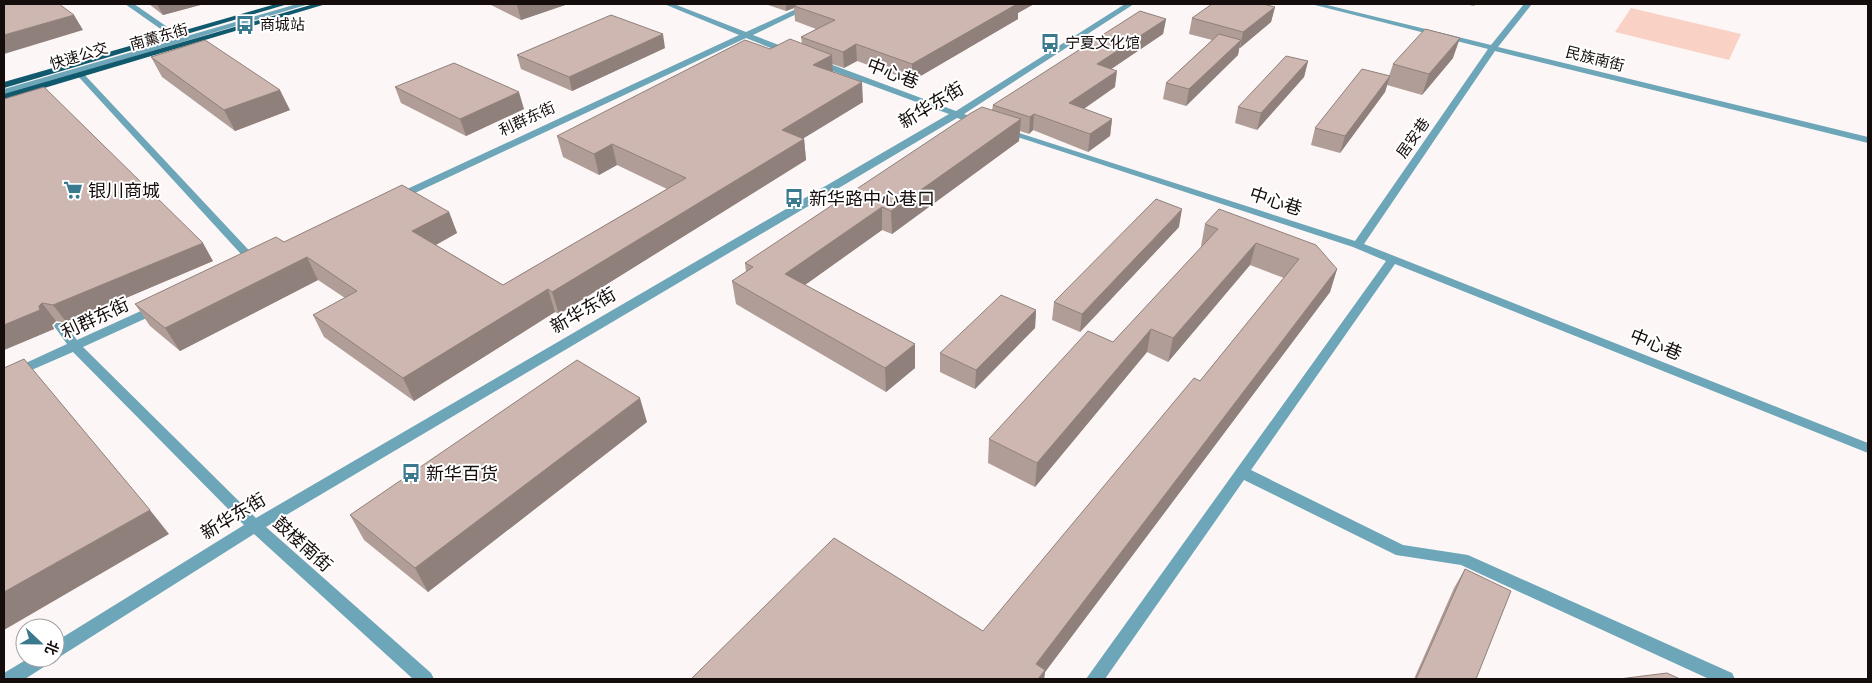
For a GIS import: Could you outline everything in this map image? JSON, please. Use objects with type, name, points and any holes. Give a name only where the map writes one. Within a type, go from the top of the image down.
[{"type":"main road","name":"南薰东街","points":[[4,85],[284,4]]},
{"type":"main road","name":"南薰东街","points":[[4,97],[322,4]]},
{"type":"street","points":[[129,4],[175,35]]},
{"type":"street","name":"快速公交","points":[[4,92],[305,4]]},
{"type":"street","name":"中心巷","points":[[668,4],[745,36],[955,115],[1357,245],[1868,448]]},
{"type":"street","name":"利群东街","points":[[388,201],[813,4]]},
{"type":"street","name":"新华东街","points":[[65,645],[255,526],[955,115],[1130,4]]},
{"type":"street","name":"民族南街","points":[[1315,4],[1342,7],[1493,48],[1868,140]]},
{"type":"street","name":"居安巷","points":[[1357,245],[1493,48],[1528,4]]},
{"type":"street","points":[[80,74],[255,263]]},
{"type":"street","points":[[1095,679],[1393,259]]},
{"type":"street","name":"利群东街","points":[[4,378],[165,305]]},
{"type":"street","name":"鼓楼南街","points":[[60,326],[76,347],[255,526],[425,679]]},
{"type":"street","points":[[1242,472],[1400,551],[1463,559],[1726,679]]},
{"type":"street","points":[[10,679],[28,668]]},
{"type":"shaded area","points":[[1631,8],[1741,34],[1729,60],[1615,32]]},
{"type":"building","points":[[4,4],[59,4],[74,15],[4,35]]},
{"type":"building","points":[[798,4],[1017,4],[912,64],[856,44],[843,52],[801,37],[835,20],[794,6]]},
{"type":"building","points":[[1212,4],[1263,4],[1275,7],[1243,32],[1192,18]]},
{"type":"building","points":[[1140,11],[1166,19],[1097,64],[1117,71],[1069,103],[1112,119],[1090,134],[1034,114],[1030,117],[993,105]]},
{"type":"building","points":[[611,15],[663,34],[569,77],[517,55]]},
{"type":"building","points":[[1425,29],[1460,38],[1429,74],[1393,64]]},
{"type":"building","points":[[1219,34],[1241,40],[1189,89],[1166,83]]},
{"type":"building","points":[[790,39],[832,55],[813,65],[862,82],[782,130],[804,139],[552,292],[548,289],[403,378],[313,315],[357,291],[307,257],[165,328],[135,304],[276,237],[284,242],[402,185],[449,212],[412,231],[503,285],[686,178],[612,144],[594,154],[557,136],[745,40],[770,49]]},
{"type":"building","points":[[205,40],[280,90],[224,110],[151,57]]},
{"type":"building","points":[[1286,56],[1308,61],[1261,113],[1238,107]]},
{"type":"building","points":[[454,63],[519,92],[460,119],[395,87]]},
{"type":"building","points":[[1362,69],[1390,76],[1345,136],[1315,128]]},
{"type":"building","name":"银川商城","points":[[44,87],[203,243],[53,305],[42,303],[39,306],[40,310],[4,325],[4,99]]},
{"type":"building","points":[[982,107],[1021,119],[891,211],[882,207],[785,274],[915,344],[885,368],[732,281],[753,267],[745,263]]},
{"type":"building","points":[[1156,199],[1182,209],[1082,314],[1054,302]]},
{"type":"building","points":[[1219,209],[1316,245],[1337,269],[1036,664],[1045,670],[1038,679],[691,679],[834,538],[983,631],[1194,378],[1200,381],[1299,259],[1256,243],[1173,338],[1151,329],[1037,463],[989,439],[1088,331],[1113,342],[1218,229],[1205,224]]},
{"type":"building","points":[[1001,295],[1036,310],[976,370],[940,353]]},
{"type":"building","points":[[24,359],[150,510],[4,592],[4,368]]},
{"type":"building","points":[[577,360],[640,398],[415,568],[350,515]]},
{"type":"building","points":[[1465,569],[1511,591],[1476,679],[1416,679]]},
{"type":"building","points":[[1667,673],[1680,679],[1619,679]]},
{"type":"place","name":"商城站","points":[[245,25]]},
{"type":"place","name":"宁夏文化馆","points":[[1050,43]]},
{"type":"place","name":"银川商城","points":[[73,190]]},
{"type":"place","name":"新华路中心巷口","points":[[794,198]]},
{"type":"place","name":"新华百货","points":[[411,473]]}]
